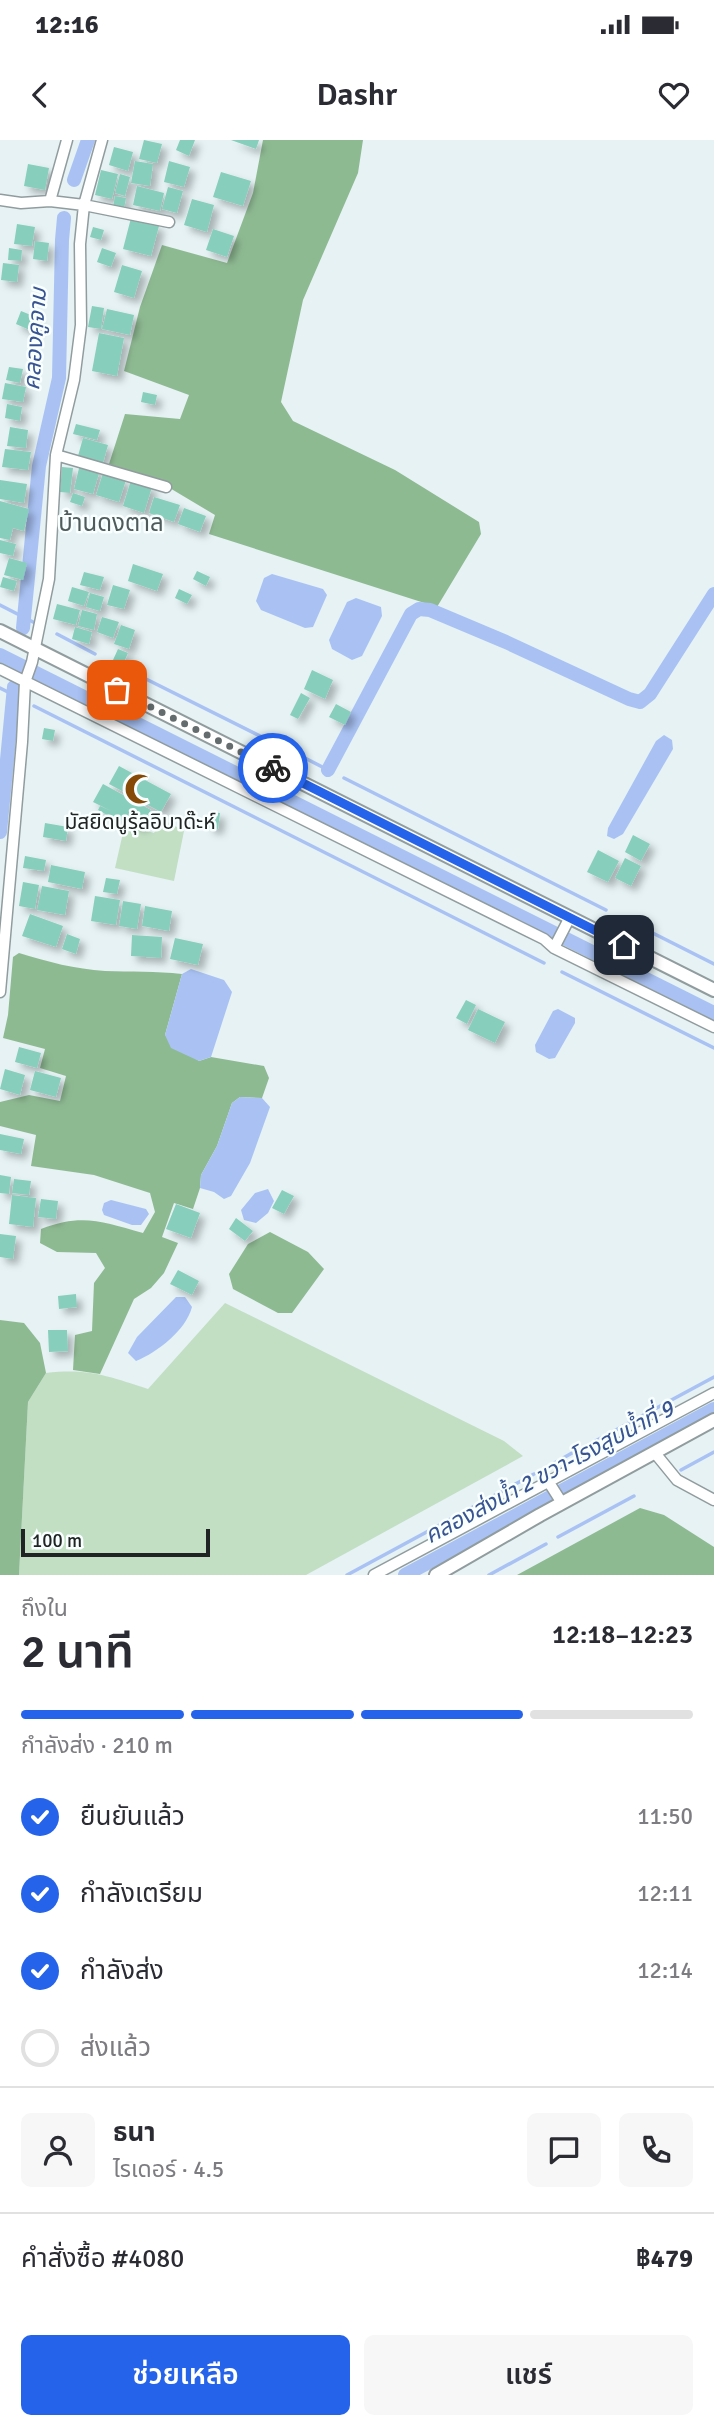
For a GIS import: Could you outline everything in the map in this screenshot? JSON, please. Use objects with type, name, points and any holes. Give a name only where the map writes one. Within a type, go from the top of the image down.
[{"type":"street","points":[[50,201],[67,140]]},
{"type":"street","points":[[0,992],[25,679],[33,655],[49,579],[52,482],[74,380],[81,325],[80,244],[84,205],[102,140]]},
{"type":"street","points":[[0,200],[84,205],[169,222]]},
{"type":"street","points":[[56,455],[166,487]]},
{"type":"street","points":[[0,631],[33,655],[568,921],[714,990]]},
{"type":"street","points":[[0,668],[556,945],[714,1027]]},
{"type":"street","points":[[556,945],[568,921]]},
{"type":"street","points":[[373,1575],[714,1393]]},
{"type":"street","points":[[436,1575],[560,1500],[714,1420]]},
{"type":"street","points":[[655,1453],[677,1480],[714,1500]]},
{"type":"street","points":[[548,1481],[560,1500]]},
{"type":"green space","points":[[263,140],[363,140],[358,173],[303,300],[281,402],[293,421],[395,470],[479,522],[481,534],[437,607],[209,534],[215,515],[158,481],[109,464],[125,414],[180,419],[189,395],[124,371],[140,307],[162,245],[227,263],[253,193]]},
{"type":"green space","points":[[162,819],[184,831],[174,881],[115,868],[125,824],[154,833]]},
{"type":"green space","points":[[19,953],[62,965],[94,970],[182,974],[165,1035],[199,1061],[211,1057],[264,1066],[269,1078],[262,1098],[240,1097],[232,1103],[217,1146],[201,1175],[193,1209],[174,1203],[162,1237],[178,1243],[164,1273],[151,1288],[134,1299],[100,1374],[73,1370],[75,1335],[92,1331],[94,1283],[105,1268],[96,1253],[57,1252],[40,1243],[41,1229],[81,1220],[143,1233],[155,1212],[150,1193],[94,1175],[31,1166],[36,1135],[0,1126],[0,1102],[29,1095],[60,1101],[66,1076],[40,1068],[45,1049],[3,1038],[8,1015],[13,957]]},
{"type":"green space","points":[[270,1232],[308,1252],[324,1269],[292,1313],[278,1313],[233,1289],[229,1274],[248,1244]]},
{"type":"green space","points":[[225,1303],[504,1441],[523,1456],[306,1575],[19,1575],[28,1402],[46,1373],[98,1374],[148,1389]]},
{"type":"green space","points":[[0,1320],[24,1323],[40,1343],[46,1373],[28,1402],[19,1575],[0,1575]]},
{"type":"green space","points":[[640,1508],[664,1515],[714,1547],[714,1575],[517,1575]]},
{"type":"water","points":[[272,574],[323,589],[327,595],[313,627],[305,628],[261,610],[256,601],[264,578]]},
{"type":"water","points":[[356,598],[381,607],[382,616],[362,656],[352,660],[332,649],[329,640],[347,602]]},
{"type":"water","points":[[664,735],[672,740],[673,749],[623,834],[614,839],[607,836],[608,828],[656,741]]},
{"type":"water","points":[[191,969],[224,980],[232,992],[211,1057],[199,1061],[171,1048],[165,1035],[182,974]]},
{"type":"water","points":[[558,1009],[575,1018],[575,1023],[555,1058],[549,1059],[536,1052],[535,1045],[553,1011]]},
{"type":"water","points":[[240,1097],[262,1098],[270,1107],[250,1163],[231,1196],[224,1199],[214,1192],[200,1188],[201,1175],[217,1146],[232,1103]]},
{"type":"water","points":[[268,1189],[274,1201],[268,1213],[256,1223],[244,1220],[241,1210],[255,1193]]},
{"type":"water","points":[[111,1200],[146,1209],[149,1214],[141,1225],[132,1225],[104,1215],[104,1203]]},
{"type":"water","points":[[176,1297],[185,1297],[192,1307],[184,1324],[162,1346],[136,1361],[128,1353],[137,1337]]},
{"type":"building","points":[[144,140],[162,144],[157,163],[139,159]]},
{"type":"building","points":[[180,140],[195,140],[189,156],[176,150]]},
{"type":"building","points":[[231,140],[259,140],[256,149]]},
{"type":"building","points":[[114,147],[133,152],[128,171],[109,165]]},
{"type":"building","points":[[135,161],[153,164],[150,186],[131,183]]},
{"type":"building","points":[[169,161],[190,167],[184,187],[164,182]]},
{"type":"building","points":[[28,164],[49,168],[45,190],[24,186]]},
{"type":"building","points":[[101,170],[118,174],[112,199],[95,195]]},
{"type":"building","points":[[221,172],[251,181],[243,206],[213,197]]},
{"type":"building","points":[[120,174],[130,177],[125,196],[115,193]]},
{"type":"building","points":[[137,186],[164,193],[160,211],[133,205]]},
{"type":"building","points":[[168,187],[183,191],[177,213],[162,209]]},
{"type":"building","points":[[115,196],[126,198],[124,209],[113,207]]},
{"type":"building","points":[[192,199],[214,205],[207,232],[184,225]]},
{"type":"building","points":[[131,218],[159,226],[151,256],[123,249]]},
{"type":"building","points":[[17,224],[35,227],[32,246],[14,244]]},
{"type":"building","points":[[93,227],[104,230],[101,240],[90,237]]},
{"type":"building","points":[[213,229],[234,236],[227,257],[206,250]]},
{"type":"building","points":[[35,241],[49,243],[47,261],[33,259]]},
{"type":"building","points":[[9,248],[22,250],[21,261],[8,260]]},
{"type":"building","points":[[102,248],[116,253],[111,267],[97,262]]},
{"type":"building","points":[[3,263],[19,265],[17,282],[1,280]]},
{"type":"building","points":[[122,265],[142,271],[134,298],[114,292]]},
{"type":"building","points":[[92,306],[104,308],[101,329],[88,327]]},
{"type":"building","points":[[107,309],[134,315],[130,335],[102,329]]},
{"type":"building","points":[[21,311],[38,318],[32,331],[16,324]]},
{"type":"building","points":[[99,333],[124,338],[117,376],[92,371]]},
{"type":"building","points":[[9,367],[23,369],[20,383],[6,380]]},
{"type":"building","points":[[5,383],[26,387],[23,402],[2,399]]},
{"type":"building","points":[[143,392],[157,395],[155,405],[141,402]]},
{"type":"building","points":[[7,404],[22,407],[20,421],[5,418]]},
{"type":"building","points":[[76,424],[100,430],[97,440],[73,434]]},
{"type":"building","points":[[10,427],[28,430],[26,448],[7,446]]},
{"type":"building","points":[[83,438],[108,445],[103,463],[78,456]]},
{"type":"building","points":[[5,449],[31,452],[28,470],[2,467]]},
{"type":"building","points":[[80,464],[100,470],[93,494],[74,489]]},
{"type":"building","points":[[62,467],[73,468],[70,493],[60,492]]},
{"type":"building","points":[[103,473],[126,480],[119,502],[96,495]]},
{"type":"building","points":[[0,480],[27,484],[24,503],[0,499]]},
{"type":"building","points":[[131,480],[152,487],[144,513],[123,506]]},
{"type":"building","points":[[73,493],[85,497],[82,506],[70,502]]},
{"type":"building","points":[[154,497],[180,505],[174,522],[149,513]]},
{"type":"building","points":[[0,501],[29,509],[24,531],[13,528],[10,540],[0,538]]},
{"type":"building","points":[[184,508],[206,516],[200,532],[178,524]]},
{"type":"building","points":[[0,540],[16,544],[13,556],[0,553]]},
{"type":"building","points":[[9,558],[27,563],[23,580],[4,575]]},
{"type":"building","points":[[133,564],[163,574],[157,591],[128,581]]},
{"type":"building","points":[[197,571],[210,577],[206,586],[193,579]]},
{"type":"building","points":[[84,572],[104,577],[100,590],[80,585]]},
{"type":"building","points":[[3,577],[17,581],[14,591],[0,587]]},
{"type":"building","points":[[113,585],[130,590],[124,609],[107,605]]},
{"type":"building","points":[[72,587],[89,592],[84,606],[68,601]]},
{"type":"building","points":[[179,589],[192,595],[187,604],[175,598]]},
{"type":"building","points":[[90,593],[104,597],[100,611],[86,607]]},
{"type":"building","points":[[57,604],[80,610],[76,625],[53,619]]},
{"type":"building","points":[[82,610],[97,614],[94,630],[78,626]]},
{"type":"building","points":[[102,617],[119,622],[113,638],[97,632]]},
{"type":"building","points":[[121,625],[135,630],[129,649],[114,644]]},
{"type":"building","points":[[75,627],[92,632],[89,644],[72,639]]},
{"type":"building","points":[[118,649],[128,653],[123,664],[113,660]]},
{"type":"building","points":[[312,670],[333,680],[325,699],[304,689]]},
{"type":"building","points":[[301,693],[310,698],[298,719],[290,715]]},
{"type":"building","points":[[336,704],[351,712],[345,725],[329,717]]},
{"type":"building","points":[[44,728],[55,730],[53,741],[42,739]]},
{"type":"building","name":"มัสยิดนูรุ้ลอิบาด๊ะห์","points":[[119,766],[171,794],[161,812],[109,784]]},
{"type":"building","points":[[103,784],[151,810],[141,827],[123,818],[120,822],[98,810],[100,806],[113,812],[93,802]]},
{"type":"building","points":[[210,812],[220,813],[218,829],[208,828]]},
{"type":"building","points":[[45,823],[68,827],[66,841],[43,837]]},
{"type":"building","points":[[633,835],[650,844],[641,861],[625,852]]},
{"type":"building","points":[[598,850],[619,861],[608,882],[587,872]]},
{"type":"building","points":[[25,856],[46,860],[44,871],[23,868]]},
{"type":"building","points":[[625,858],[641,866],[631,886],[615,878]]},
{"type":"building","points":[[51,865],[85,872],[82,889],[48,882]]},
{"type":"building","points":[[106,878],[120,880],[117,894],[103,892]]},
{"type":"building","points":[[23,882],[39,885],[35,909],[19,906]]},
{"type":"building","points":[[42,886],[69,891],[65,915],[37,910]]},
{"type":"building","points":[[95,896],[120,900],[116,925],[91,921]]},
{"type":"building","points":[[123,901],[141,904],[137,929],[119,926]]},
{"type":"building","points":[[145,906],[172,911],[169,931],[142,926]]},
{"type":"building","points":[[30,914],[63,926],[56,947],[22,936]]},
{"type":"building","points":[[67,934],[80,939],[76,954],[62,949]]},
{"type":"building","points":[[132,935],[162,937],[161,958],[131,956]]},
{"type":"building","points":[[175,938],[203,944],[198,965],[170,959]]},
{"type":"building","points":[[466,1000],[476,1005],[467,1024],[456,1018]]},
{"type":"building","points":[[478,1009],[505,1022],[495,1043],[468,1030]]},
{"type":"building","points":[[19,1047],[41,1053],[37,1068],[15,1062]]},
{"type":"building","points":[[5,1069],[25,1075],[20,1095],[0,1089]]},
{"type":"building","points":[[35,1071],[61,1078],[56,1097],[30,1090]]},
{"type":"building","points":[[0,1134],[24,1139],[21,1154],[0,1150]]},
{"type":"building","points":[[0,1175],[11,1177],[9,1194],[0,1193]]},
{"type":"building","points":[[14,1179],[31,1181],[29,1195],[12,1193]]},
{"type":"building","points":[[282,1190],[294,1196],[284,1214],[272,1208]]},
{"type":"building","points":[[12,1195],[36,1198],[33,1227],[9,1224]]},
{"type":"building","points":[[41,1199],[58,1201],[56,1219],[38,1217]]},
{"type":"building","points":[[176,1204],[200,1213],[191,1238],[166,1229]]},
{"type":"building","points":[[236,1218],[253,1231],[245,1241],[229,1229]]},
{"type":"building","points":[[0,1234],[16,1236],[13,1259],[0,1257]]},
{"type":"building","points":[[178,1270],[199,1281],[192,1295],[170,1284]]},
{"type":"building","points":[[76,1294],[77,1307],[59,1309],[58,1296]]},
{"type":"building","points":[[48,1330],[67,1330],[68,1351],[49,1352]]},
{"type":"waterway","name":"คลองคูจาม","points":[[74,180],[88,140]]},
{"type":"waterway","name":"คลองคูจาม","points":[[23,628],[39,466],[59,378],[64,218]]},
{"type":"waterway","points":[[328,770],[411,614],[419,609],[430,610],[640,702],[650,694],[714,594]]},
{"type":"waterway","points":[[0,605],[35,623]]},
{"type":"waterway","points":[[57,634],[95,654]]},
{"type":"waterway","name":"คลองส่งน้ำ 2 ขวา-โรงสูบน้ำที่ 9","points":[[0,655],[714,1013]]},
{"type":"waterway","points":[[112,662],[286,749]]},
{"type":"waterway","name":"คลองคูจาม","points":[[0,832],[14,687]]},
{"type":"waterway","name":"คลองคูจาม","points":[[0,688],[22,699]]},
{"type":"waterway","points":[[34,706],[544,963]]},
{"type":"waterway","points":[[303,757],[330,771]]},
{"type":"waterway","points":[[344,778],[606,910]]},
{"type":"waterway","points":[[623,918],[714,964]]},
{"type":"waterway","points":[[562,972],[714,1048]]},
{"type":"waterway","points":[[588,1445],[714,1377]]},
{"type":"waterway","name":"คลองส่งน้ำ 2 ขวา-โรงสูบน้ำที่ 9","points":[[405,1575],[714,1409]]},
{"type":"waterway","points":[[681,1470],[714,1452]]},
{"type":"waterway","points":[[549,1466],[572,1453]]},
{"type":"waterway","points":[[347,1575],[534,1474]]},
{"type":"waterway","points":[[558,1537],[634,1496]]},
{"type":"waterway","points":[[489,1575],[546,1544]]},
{"type":"way so far","points":[[117,690],[273,768]]},
{"type":"place","name":"มัสยิดนูรุ้ลอิบาด๊ะห์","points":[[140,789]]},
{"type":"district","name":"บ้านดงตาล","points":[[111,523]]},
{"type":"route","points":[[273,768],[624,945]]}]
